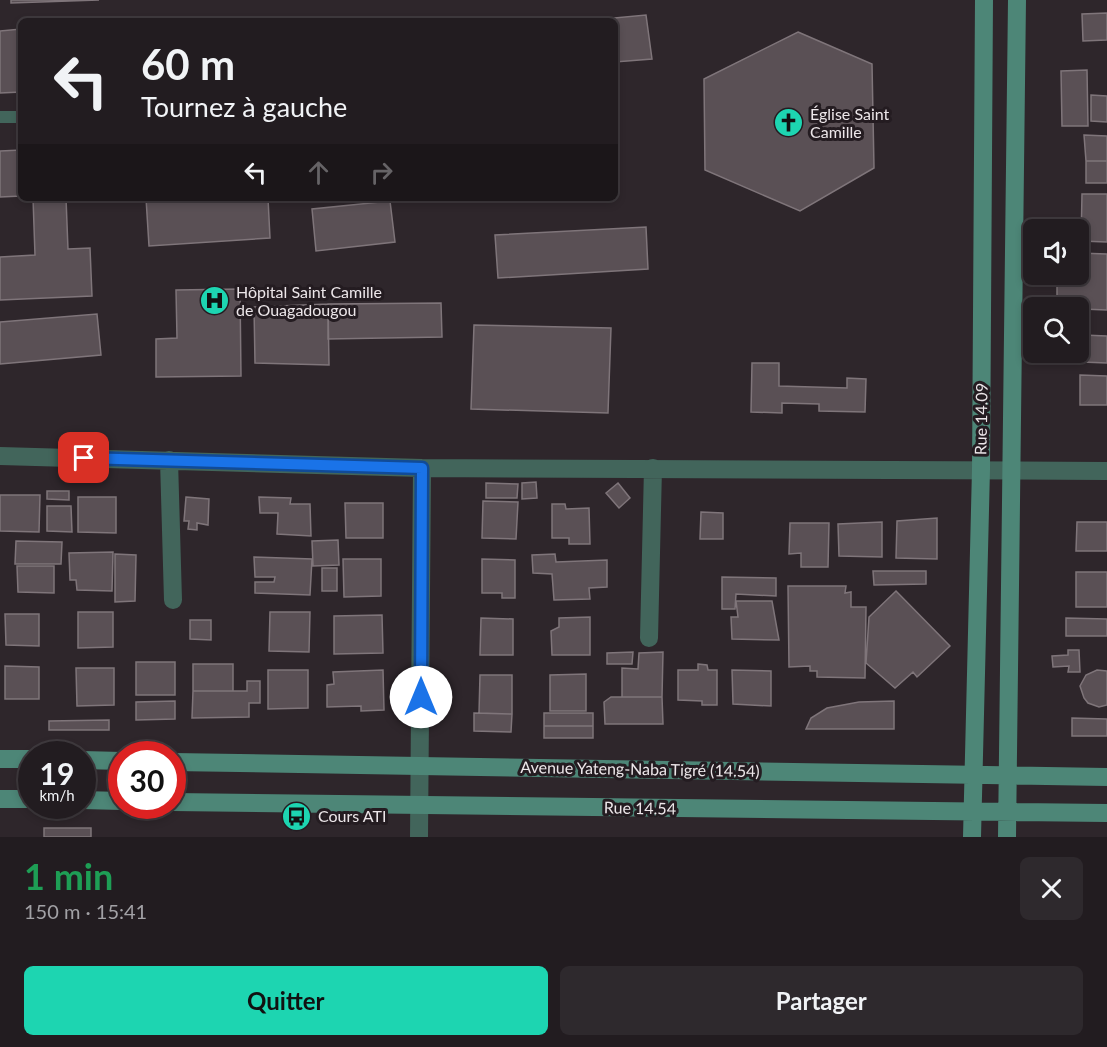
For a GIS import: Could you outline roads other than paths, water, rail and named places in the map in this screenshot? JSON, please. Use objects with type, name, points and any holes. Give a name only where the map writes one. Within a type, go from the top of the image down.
[{"type":"main road","name":"Rue 14.09","points":[[972,837],[981,469],[984,0]]},
{"type":"main road","name":"Rue 14.09","points":[[1007,837],[1017,0]]},
{"type":"main road","points":[[0,759],[18,759]]},
{"type":"main road","name":"Avenue Yateng-Naba Tigré (14.54)","points":[[186,762],[1107,777]]},
{"type":"main road","points":[[0,799],[18,800]]},
{"type":"main road","name":"Rue 14.54","points":[[186,802],[1107,813]]},
{"type":"street","points":[[0,456],[422,468],[1107,471]]},
{"type":"street","points":[[169,460],[173,600]]},
{"type":"street","points":[[419,837],[422,468]]},
{"type":"street","points":[[649,638],[653,468]]},
{"type":"lane","points":[[0,117],[18,117]]},
{"type":"place","name":"Église Saint Camille","points":[[789,123]]},
{"type":"place","name":"Hôpital Saint Camille de Ouagadougou","points":[[215,301]]},
{"type":"place","name":"Cours ATI","points":[[297,816]]}]
